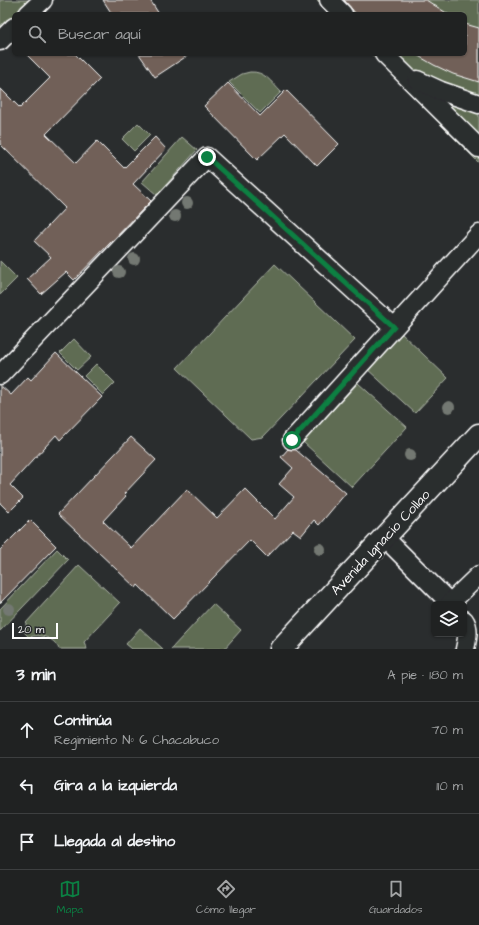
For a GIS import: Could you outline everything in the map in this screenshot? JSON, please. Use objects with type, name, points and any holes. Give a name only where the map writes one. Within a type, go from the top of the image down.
[{"type":"main road","name":"Avenida Ignacio Collao","points":[[281,649],[479,435]]},
{"type":"street","points":[[30,12],[43,0]]},
{"type":"street","points":[[329,0],[341,12]]},
{"type":"street","points":[[0,41],[12,29]]},
{"type":"street","points":[[386,56],[479,148]]},
{"type":"street","points":[[405,75],[441,91],[479,104]]},
{"type":"street","points":[[0,375],[207,157],[394,327]]},
{"type":"street","points":[[292,440],[479,234]]},
{"type":"street","points":[[384,537],[448,601]]},
{"type":"street","points":[[452,601],[479,575]]},
{"type":"street","points":[[465,649],[468,634],[467,628]]},
{"type":"green space","points":[[0,0],[46,0],[35,12],[12,12],[12,38],[0,51]]},
{"type":"green space","points":[[317,0],[479,0],[479,163],[373,56],[467,56],[467,12],[329,12]]},
{"type":"green space","points":[[250,72],[264,75],[281,92],[260,113],[229,82],[242,74]]},
{"type":"green space","points":[[138,123],[150,135],[134,151],[122,139]]},
{"type":"green space","points":[[182,137],[197,150],[157,195],[142,182]]},
{"type":"green space","points":[[0,261],[17,278],[0,295]]},
{"type":"green space","points":[[275,264],[355,340],[263,437],[251,439],[177,368]]},
{"type":"green space","points":[[400,332],[448,378],[415,413],[366,368]]},
{"type":"green space","points":[[74,339],[91,357],[77,370],[60,353]]},
{"type":"green space","points":[[96,364],[115,383],[103,395],[84,376]]},
{"type":"green space","points":[[358,383],[407,427],[352,487],[303,442]]},
{"type":"green space","points":[[57,549],[68,560],[0,631],[0,609]]},
{"type":"green space","points":[[79,565],[120,603],[84,642],[87,649],[59,649],[54,642],[46,637],[29,637],[24,632],[26,623]]},
{"type":"green space","points":[[213,604],[241,630],[224,649],[171,649]]},
{"type":"green space","points":[[140,628],[163,649],[132,649],[126,644]]},
{"type":"building","points":[[103,0],[150,0],[158,12],[111,12]]},
{"type":"building","points":[[344,0],[426,0],[445,12],[354,12]]},
{"type":"building","points":[[467,25],[479,28],[479,82],[453,74],[418,56],[467,56]]},
{"type":"building","points":[[28,56],[77,56],[100,79],[46,134],[76,163],[97,141],[124,168],[155,137],[166,149],[133,184],[151,201],[74,280],[66,272],[41,294],[27,279],[51,257],[34,241],[65,208],[0,144],[0,88],[20,108],[50,78]]},
{"type":"building","points":[[140,56],[187,56],[155,77]]},
{"type":"building","points":[[228,83],[260,116],[286,90],[339,144],[317,166],[285,133],[257,160],[204,106]]},
{"type":"building","points":[[56,353],[102,397],[60,440],[56,435],[10,485],[23,498],[9,512],[0,503],[0,385],[11,395],[28,377],[31,380]]},
{"type":"building","points":[[131,437],[156,460],[124,494],[126,496],[103,521],[131,548],[187,489],[217,518],[245,489],[275,519],[294,497],[279,484],[293,468],[281,457],[288,449],[296,450],[346,493],[319,525],[314,520],[301,536],[293,530],[267,557],[250,540],[173,619],[138,585],[136,588],[58,514]]},
{"type":"building","points":[[30,520],[56,546],[0,603],[0,550]]},
{"type":"route","points":[[207,157],[394,327],[292,440]]}]
